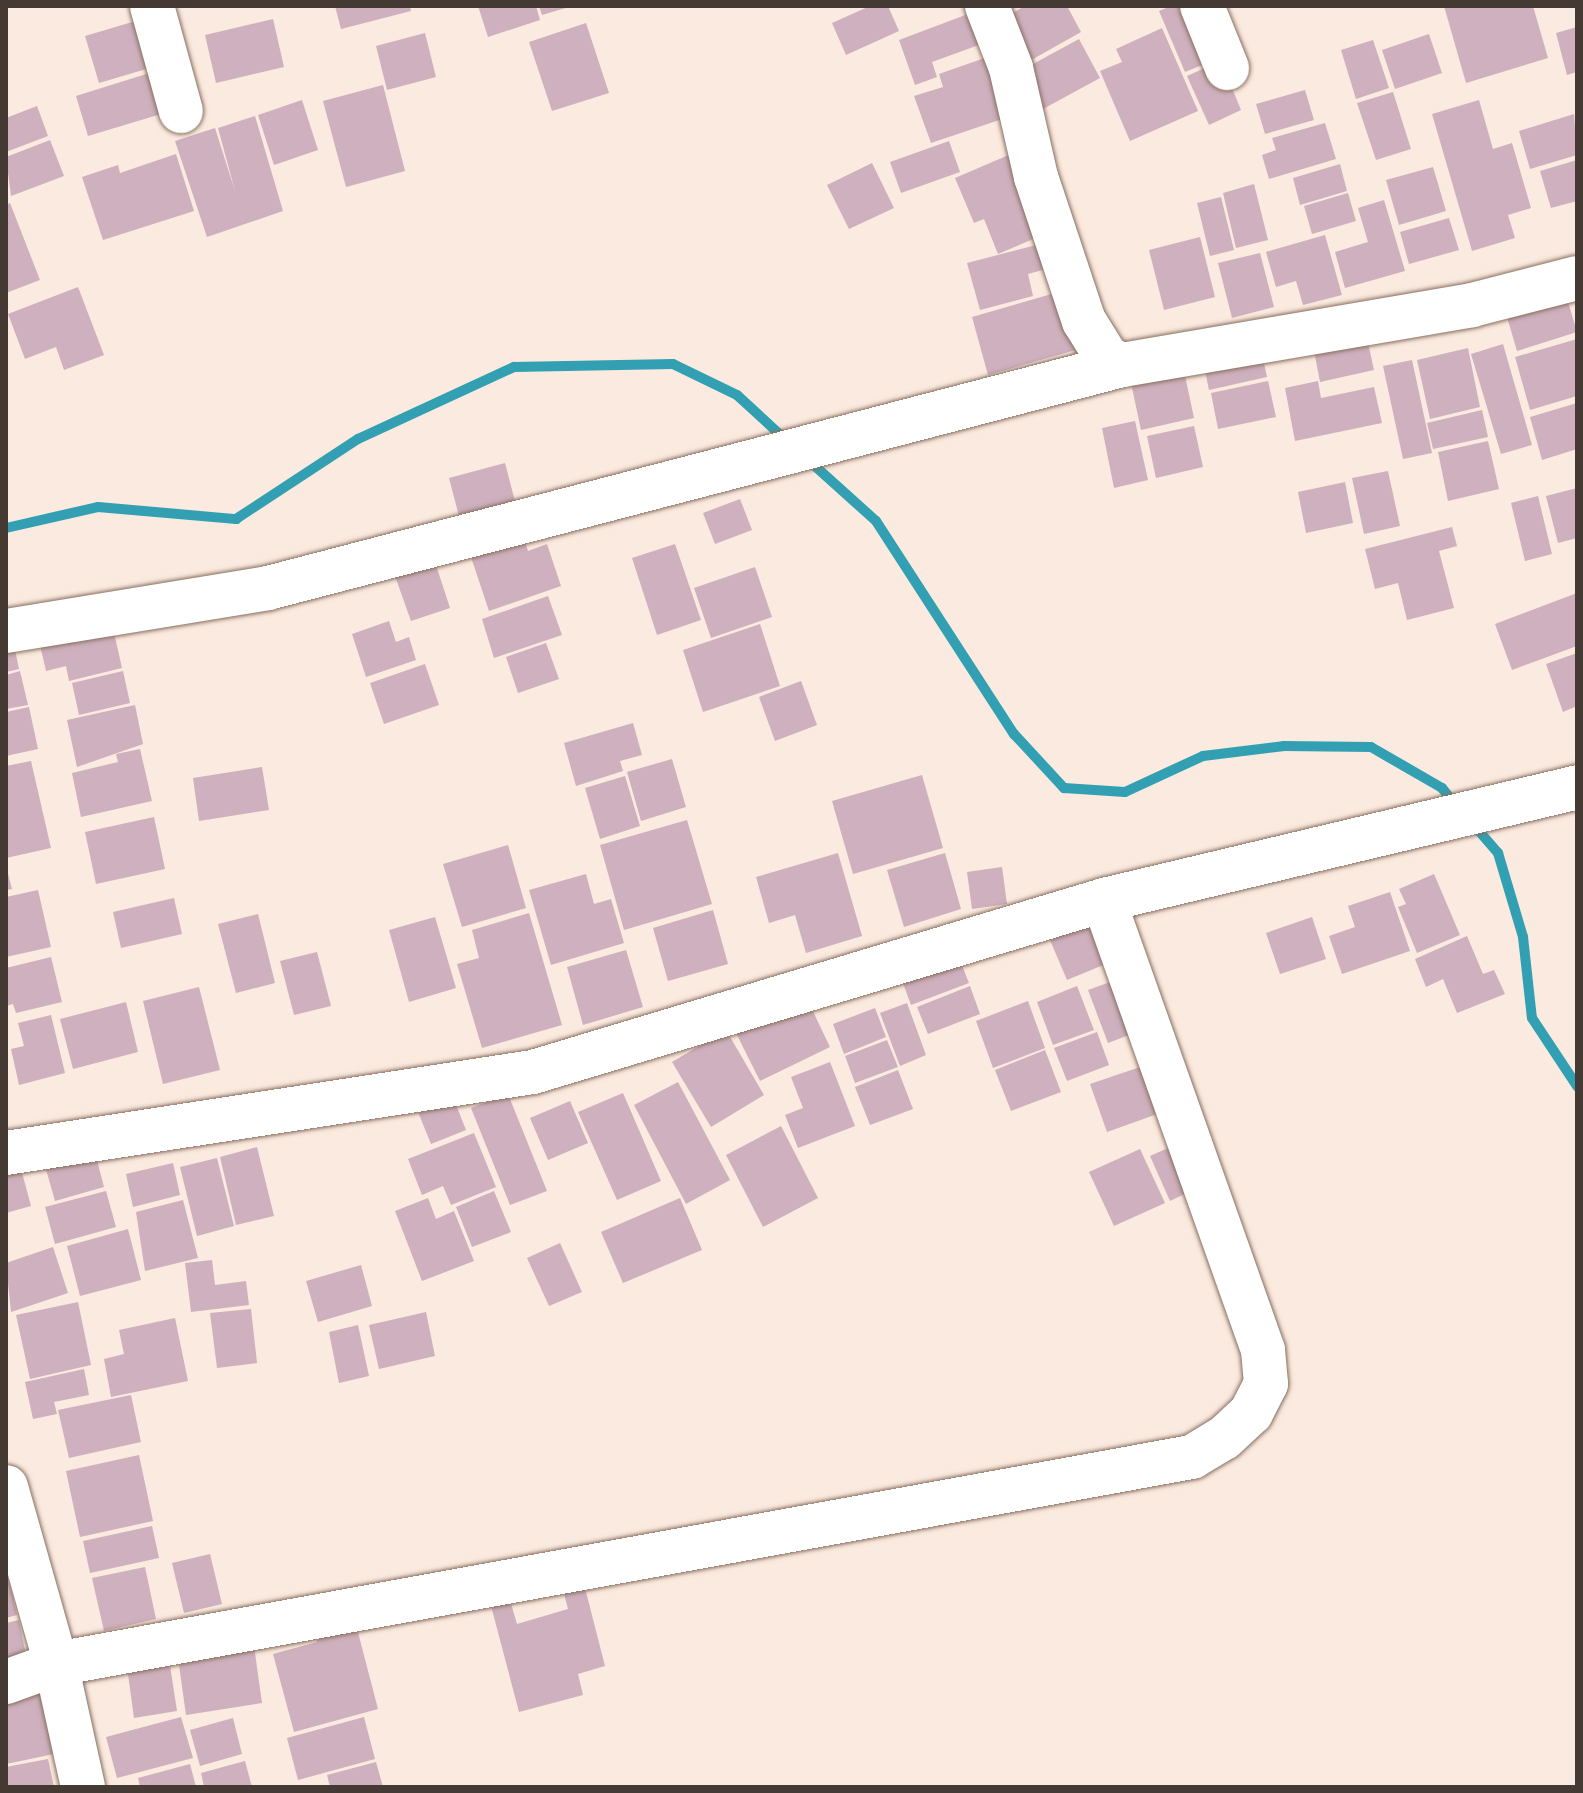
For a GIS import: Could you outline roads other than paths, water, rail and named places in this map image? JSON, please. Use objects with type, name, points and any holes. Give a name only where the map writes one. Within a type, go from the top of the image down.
[{"type":"street","points":[[152,6],[181,111]]},
{"type":"street","points":[[987,6],[1011,68],[1036,177],[1084,321],[1107,358],[1122,365]]},
{"type":"street","points":[[1202,6],[1227,68]]},
{"type":"street","points":[[6,631],[268,588],[1122,365],[1472,305],[1577,278]]},
{"type":"street","points":[[6,1153],[533,1072],[1104,900],[1577,787]]},
{"type":"street","points":[[6,1682],[56,1664],[1192,1457],[1224,1438],[1251,1413],[1266,1384],[1263,1350],[1104,900]]},
{"type":"street","points":[[6,1487],[56,1664],[83,1787]]},
{"type":"waterway","points":[[6,528],[98,507],[236,519],[358,439],[514,367],[673,364],[737,395],[786,440]]},
{"type":"waterway","points":[[806,458],[876,521],[1014,734],[1064,788],[1125,792],[1203,756],[1284,746],[1371,747],[1442,788],[1456,805]]},
{"type":"waterway","points":[[1472,823],[1498,853],[1523,937],[1532,1018],[1577,1086]]}]
